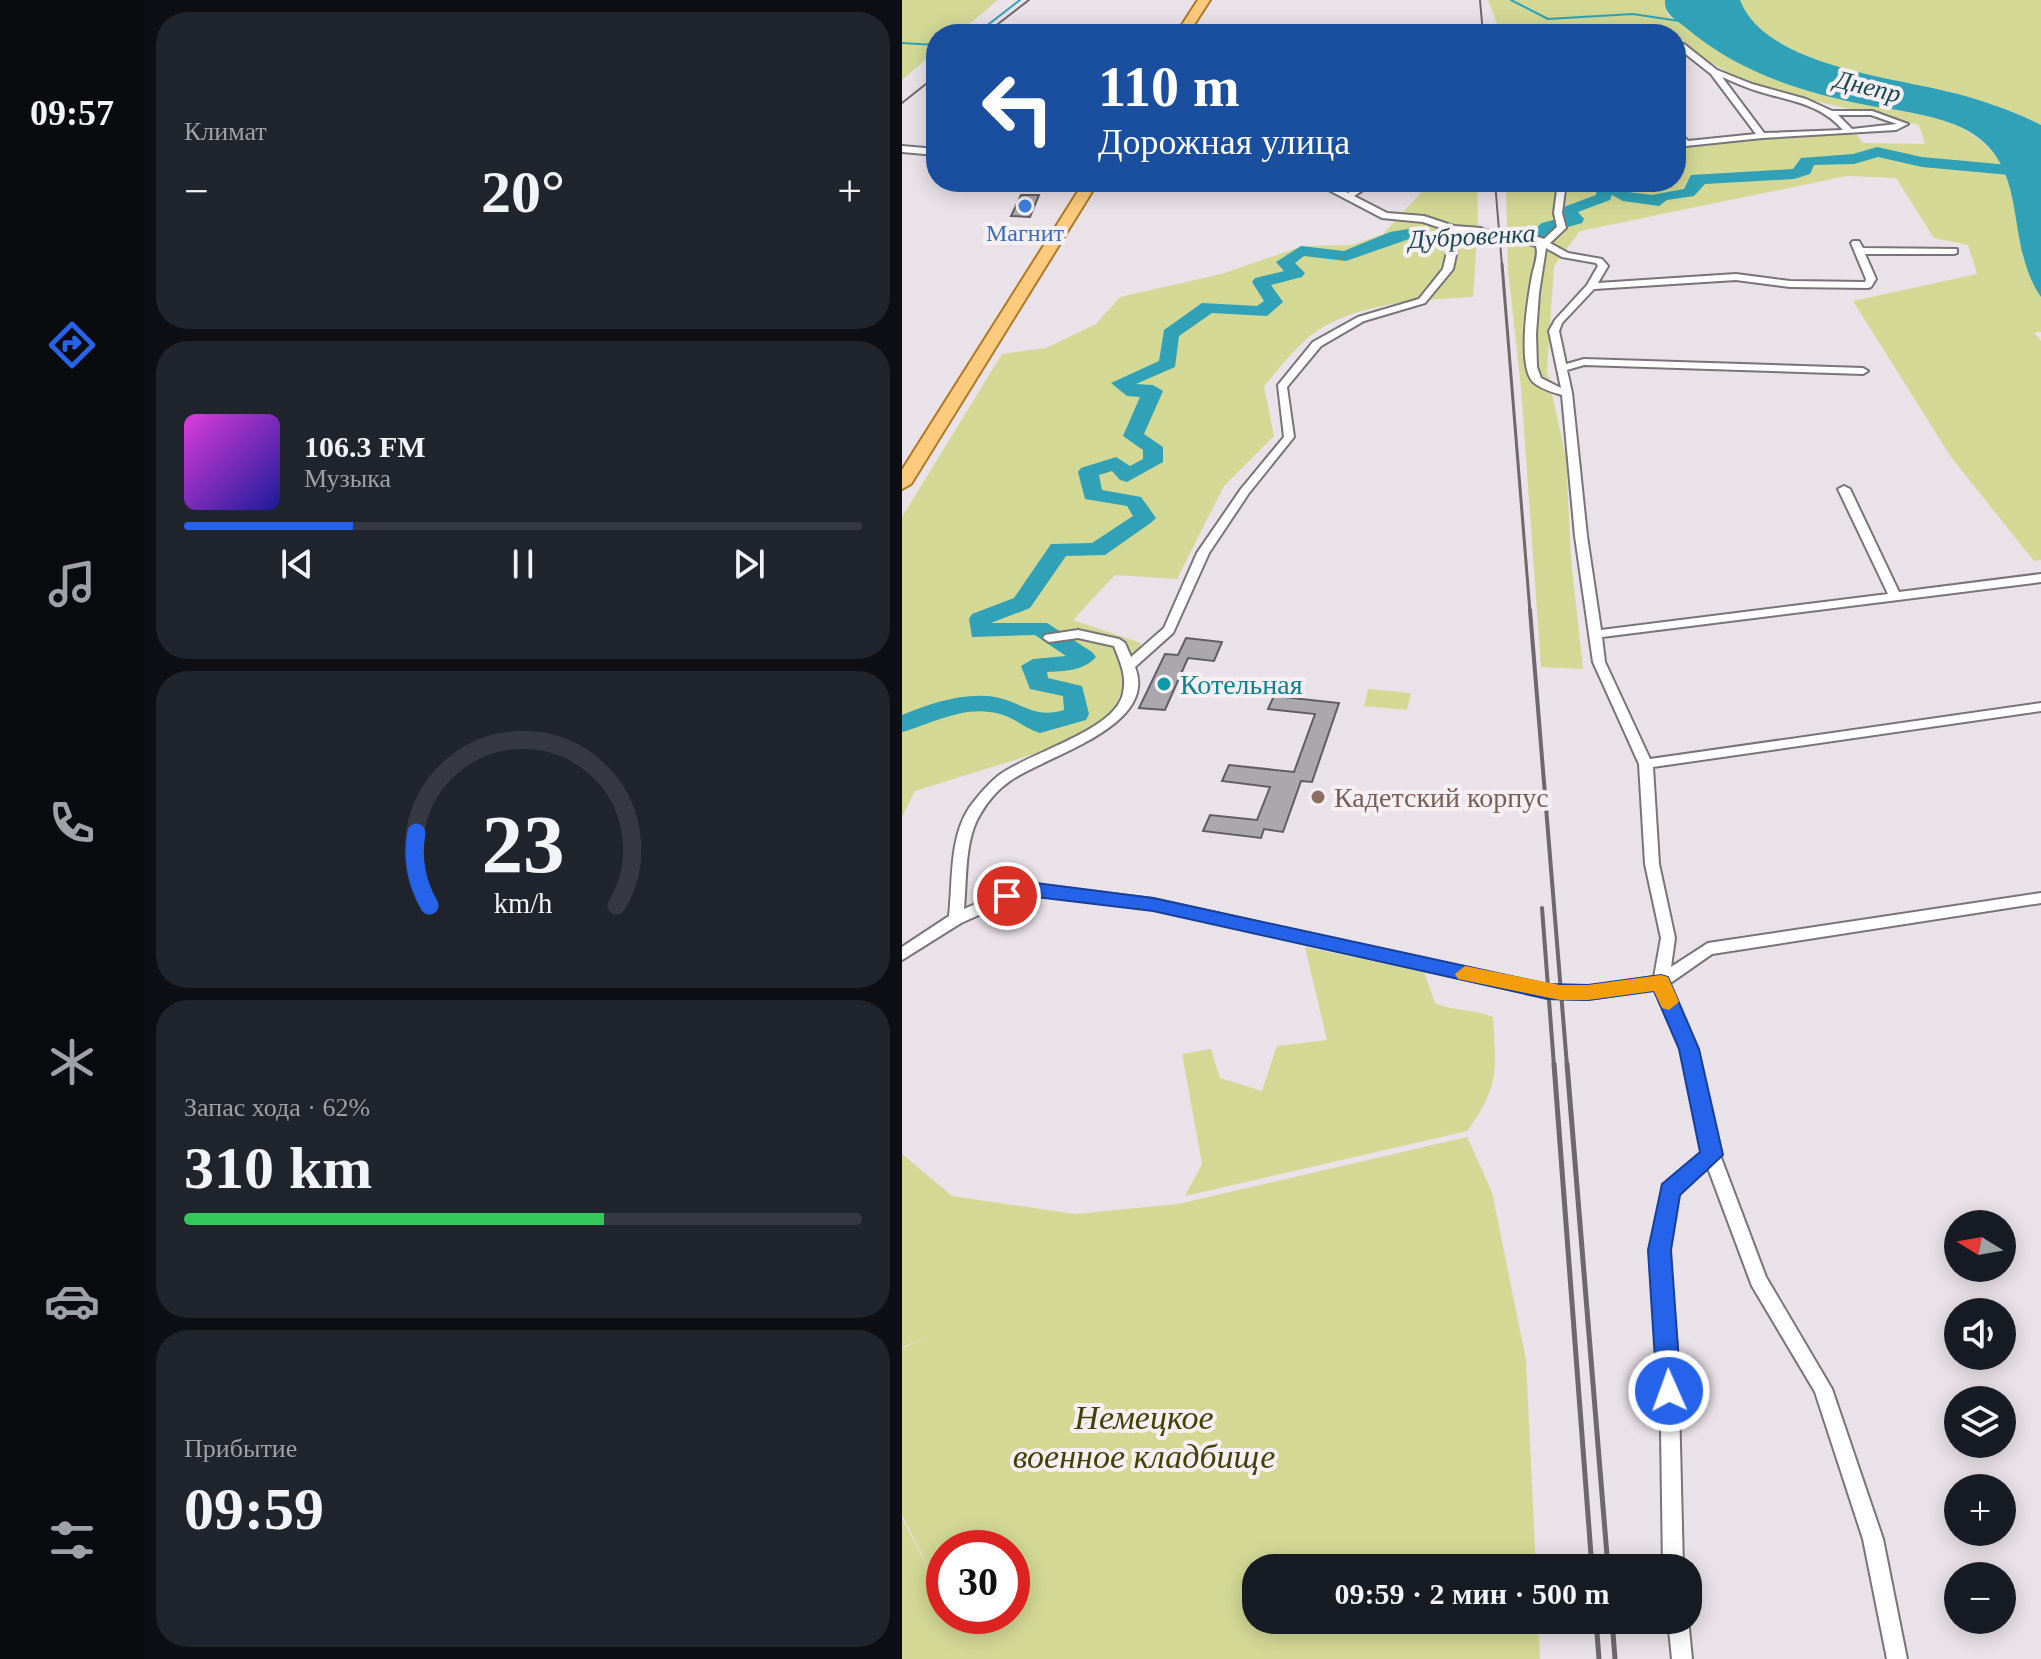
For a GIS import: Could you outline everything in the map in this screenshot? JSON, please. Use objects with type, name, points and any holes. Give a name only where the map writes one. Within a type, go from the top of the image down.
[{"type":"main road","points":[[1189,24],[1204,0]]},
{"type":"main road","points":[[902,484],[1085,192]]},
{"type":"street","points":[[1686,50],[1714,72],[1762,136]]},
{"type":"street","points":[[1714,72],[1734,77],[1747,86],[1806,100],[1833,113],[1850,132]]},
{"type":"street","points":[[1686,144],[1896,128],[1904,124],[1872,113],[1833,113]]},
{"type":"street","points":[[902,149],[926,151]]},
{"type":"street","points":[[1341,192],[1385,216],[1424,219],[1468,232],[1481,231]]},
{"type":"street","points":[[1349,196],[1355,192]]},
{"type":"street","points":[[1546,242],[1562,228],[1558,213],[1561,192]]},
{"type":"street","points":[[1131,664],[1169,630],[1203,553],[1245,491],[1289,437],[1282,387],[1317,344],[1361,319],[1422,301],[1448,269],[1454,244],[1468,232]]},
{"type":"street","points":[[1501,235],[1540,244],[1543,251],[1537,263],[1537,292],[1528,355],[1534,375],[1545,386],[1567,393]]},
{"type":"street","points":[[1525,240],[1546,242],[1554,251],[1599,261],[1603,266],[1591,286],[1558,322],[1554,331],[1567,393],[1581,536],[1599,662],[1646,764],[1652,864],[1668,938],[1661,982],[1689,1049],[1712,1155],[1758,1280],[1823,1389],[1873,1539],[1897,1659]]},
{"type":"street","points":[[1591,286],[1754,277],[1790,284],[1860,286],[1868,285],[1871,279],[1858,247],[1954,251]]},
{"type":"street","points":[[1563,368],[1584,362],[1863,371]]},
{"type":"street","points":[[1844,489],[1895,596]]},
{"type":"street","points":[[1595,634],[2041,578]]},
{"type":"street","points":[[956,919],[969,821],[1003,779],[1110,723],[1131,688],[1131,664],[1119,643],[1078,634],[1049,638]]},
{"type":"street","points":[[1646,764],[2041,707]]},
{"type":"street","points":[[902,954],[956,919],[1007,896],[1036,890],[1153,904],[1548,992],[1588,993],[1661,982],[1708,949],[2041,898]]},
{"type":"street","points":[[1673,1554],[1669,1361],[1659,1250],[1670,1191],[1712,1155]]},
{"type":"street","points":[[1679,1634],[1682,1659]]},
{"type":"green space","points":[[902,0],[998,0],[969,24],[926,24],[926,60],[902,80]]},
{"type":"green space","points":[[1488,0],[1665,0],[1668,15],[1681,24],[1497,24]]},
{"type":"green space","points":[[1740,0],[2041,0],[2041,125],[1976,99],[1867,74],[1803,54],[1776,40],[1754,22]]},
{"type":"green space","points":[[1686,26],[1834,98],[1928,116],[1959,126],[1982,141],[2001,160],[2012,189],[2027,264],[2041,297],[2041,332],[2034,332],[2041,341],[2041,560],[2034,561],[1951,457],[1853,301],[1977,274],[1968,245],[1934,238],[1896,178],[1847,176],[1580,231],[1554,266],[1547,371],[1566,458],[1571,559],[1583,669],[1541,667],[1521,388],[1508,270],[1506,192],[1686,192],[1686,142],[1757,134],[1854,131],[1863,143],[1925,144],[1919,125],[1751,86],[1686,48]]},
{"type":"green space","points":[[1422,192],[1477,192],[1473,297],[1380,306],[1327,325],[1301,344],[1264,386],[1274,436],[1224,486],[1177,579],[1115,575],[1073,620],[1141,643],[1113,712],[1063,745],[915,791],[902,817],[902,517],[1002,354],[1046,348],[1096,324],[1120,297],[1221,274],[1303,246],[1352,245],[1383,234]]},
{"type":"green space","points":[[1368,689],[1411,693],[1407,710],[1364,706]]},
{"type":"green space","points":[[1305,947],[1424,972],[1435,1003],[1493,1017],[1494,1077],[1485,1102],[1467,1131],[1185,1196],[1202,1164],[1182,1054],[1211,1049],[1220,1078],[1262,1091],[1277,1046],[1327,1040]]},
{"type":"green space","name":"Немецкое военное кладбище","points":[[1467,1137],[1492,1192],[1526,1360],[1535,1554],[1242,1554],[1242,1634],[1539,1634],[1540,1659],[902,1659],[902,1518],[926,1564],[926,1634],[1030,1634],[1030,1530],[926,1530],[926,1563],[902,1515],[902,1348],[932,1336],[902,1347],[902,1154],[952,1196],[1075,1214],[1178,1204]]},
{"type":"water","name":"Днепр","points":[[1665,0],[1740,0],[1754,22],[1776,40],[1803,54],[1867,74],[1976,99],[2041,125],[2041,297],[2029,274],[2022,250],[2007,179],[1997,158],[1981,139],[1945,121],[1837,99],[1768,77],[1704,42],[1666,9]]},
{"type":"building","name":"Магнит","points":[[1021,195],[1039,195],[1030,217],[1011,216]]},
{"type":"building","name":"Котельная","points":[[1186,638],[1222,642],[1214,661],[1188,658],[1165,710],[1139,708],[1165,654],[1178,655]]},
{"type":"building","name":"Кадетский корпус","points":[[1274,696],[1339,703],[1312,782],[1301,781],[1283,832],[1264,829],[1261,838],[1203,831],[1210,815],[1257,820],[1270,787],[1222,781],[1229,765],[1294,772],[1315,714],[1268,709]]},
{"type":"waterway","points":[[989,24],[1020,0]]},
{"type":"waterway","points":[[1511,0],[1548,19],[1633,14],[1679,21]]},
{"type":"waterway","points":[[902,43],[926,44]]},
{"type":"waterway","name":"Дубровенка","points":[[1618,192],[1623,196],[1659,201],[1660,196],[1688,193],[1697,186],[1697,178],[1714,181],[1794,174],[1804,171],[1807,161],[1842,157],[1854,159],[1877,152],[1922,162],[2041,173]]},
{"type":"waterway","name":"Дубровенка","points":[[902,724],[955,706],[972,704],[1006,708],[1040,725],[1077,714],[1074,691],[1038,684],[1033,666],[1071,663],[1084,657],[1039,628],[980,632],[980,619],[1012,609],[1030,596],[1059,549],[1097,550],[1145,518],[1134,501],[1092,495],[1088,472],[1116,463],[1127,476],[1153,462],[1153,447],[1133,436],[1153,391],[1134,392],[1121,383],[1153,372],[1168,363],[1170,334],[1208,307],[1261,312],[1274,302],[1261,282],[1296,273],[1285,262],[1301,251],[1346,256],[1396,236],[1414,233],[1427,240],[1508,233],[1534,238],[1548,227],[1576,219],[1567,211],[1604,197],[1603,192]]},
{"type":"tunnel","points":[[1481,231],[1501,235]]},
{"type":"railway","points":[[998,24],[1029,0]]},
{"type":"railway","points":[[1480,0],[1482,24]]},
{"type":"railway","points":[[902,103],[926,84]]},
{"type":"railway","points":[[1496,192],[1502,266]]},
{"type":"railway","points":[[1502,264],[1530,612]]},
{"type":"railway","points":[[1530,610],[1567,1066]]},
{"type":"railway","points":[[1542,908],[1554,1066]]},
{"type":"railway","points":[[1554,1064],[1591,1554]]},
{"type":"railway","points":[[1567,1064],[1607,1554]]},
{"type":"railway","points":[[1597,1634],[1599,1659]]},
{"type":"railway","points":[[1613,1634],[1615,1659]]},
{"type":"slow traffic","points":[[1465,974],[1548,992],[1588,993],[1661,982],[1669,1002]]},
{"type":"place","name":"Магнит","points":[[1025,206]]},
{"type":"place","name":"Котельная","points":[[1164,684]]},
{"type":"place","name":"Кадетский корпус","points":[[1318,797]]},
{"type":"route","points":[[1007,896],[1036,890],[1153,904],[1548,992],[1588,993],[1661,982],[1689,1049],[1712,1155],[1670,1191],[1659,1250],[1669,1391]]}]
